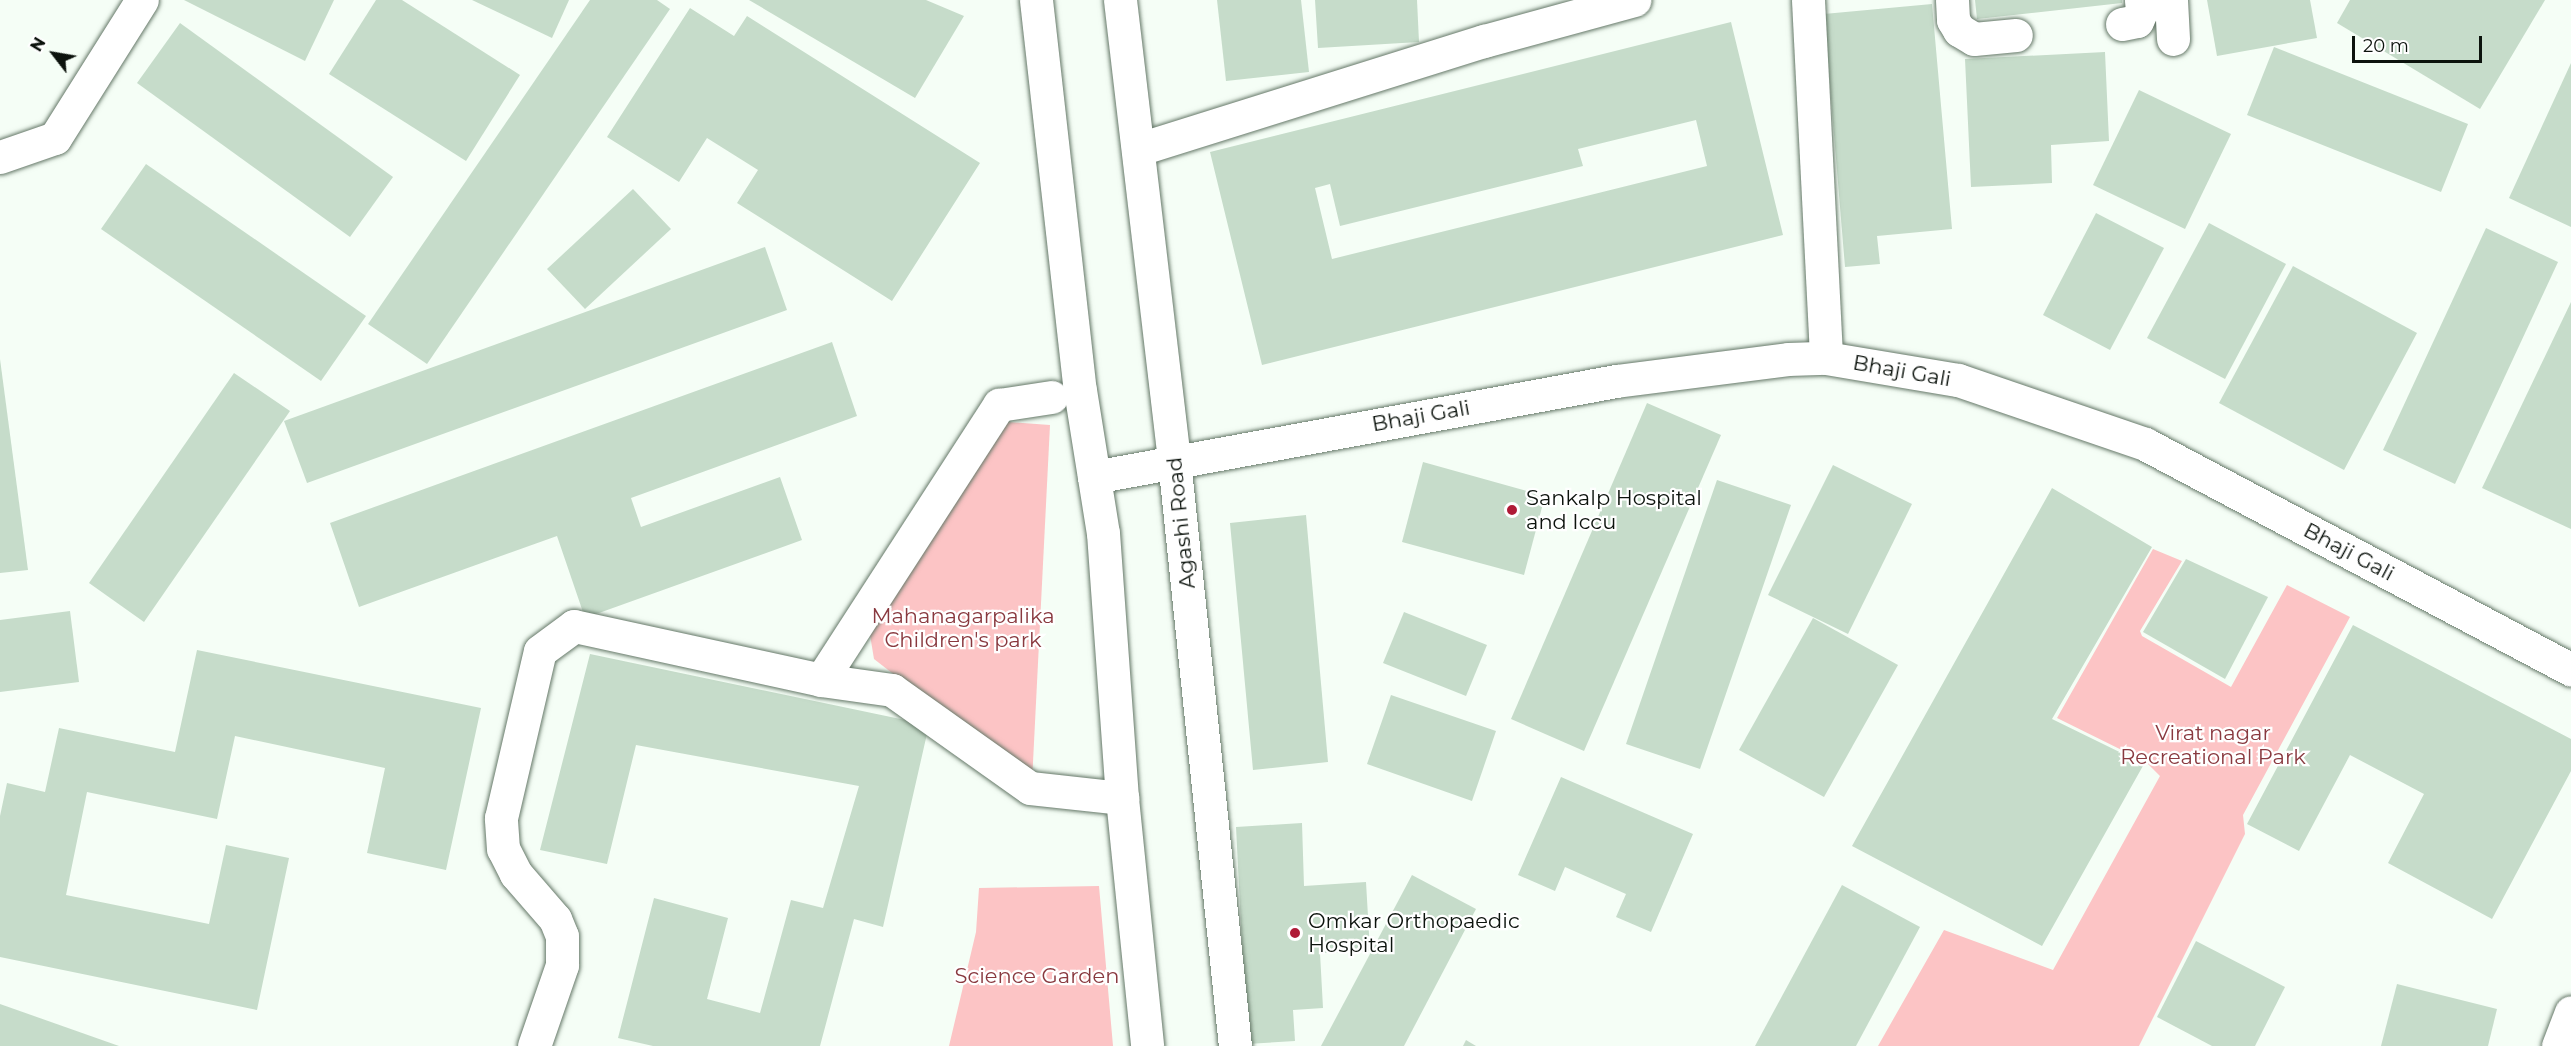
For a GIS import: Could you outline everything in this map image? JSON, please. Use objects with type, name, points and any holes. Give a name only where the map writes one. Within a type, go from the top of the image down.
[{"type":"street","points":[[0,158],[55,138],[142,0]]},
{"type":"street","points":[[1036,0],[1080,390],[1102,533],[1122,798],[1147,1046]]},
{"type":"street","name":"Agashi Road","points":[[1120,0],[1174,460],[1235,1046]]},
{"type":"street","points":[[1139,149],[1484,41],[1634,0]]},
{"type":"street","points":[[1808,0],[1826,358]]},
{"type":"street","points":[[1952,0],[1953,20],[1959,30],[1974,39],[2016,35]]},
{"type":"street","points":[[2171,0],[2173,39]]},
{"type":"street","name":"Bhaji Gali","points":[[1094,477],[1174,460],[1616,381],[1788,359],[1826,358],[1958,380],[2145,444],[2571,670]]},
{"type":"street","points":[[821,680],[999,405],[1051,397]]},
{"type":"street","points":[[534,1046],[562,965],[562,936],[555,919],[516,874],[503,849],[501,818],[540,651],[574,626],[821,680],[892,690],[1030,788],[1122,798]]},
{"type":"street","points":[[2558,1046],[2571,1012]]},
{"type":"green space","name":"Mahanagarpalika Children's park","points":[[1008,422],[1050,425],[1032,782],[874,659],[869,629]]},
{"type":"green space","name":"Virat nagar Recreational Park","points":[[2153,549],[2182,561],[2140,631],[2142,636],[2231,687],[2287,585],[2350,617],[2243,815],[2245,834],[2139,1046],[1878,1046],[1944,930],[2053,970],[2160,776],[2146,762],[2057,718]]},
{"type":"green space","name":"Science Garden","points":[[1099,886],[1113,1046],[949,1046],[976,932],[979,888]]},
{"type":"building","points":[[184,0],[334,0],[305,61]]},
{"type":"building","points":[[376,0],[402,0],[520,75],[466,161],[329,74]]},
{"type":"building","points":[[472,0],[569,0],[552,38]]},
{"type":"building","points":[[590,0],[657,0],[670,9],[427,364],[368,324]]},
{"type":"building","points":[[749,0],[926,0],[964,16],[915,98]]},
{"type":"building","points":[[1217,0],[1301,0],[1309,72],[1226,81]]},
{"type":"building","points":[[1315,0],[1417,0],[1419,42],[1318,48]]},
{"type":"building","points":[[1975,0],[2122,0],[2122,3],[1977,19]]},
{"type":"building","points":[[2207,0],[2310,0],[2317,38],[2217,56]]},
{"type":"building","points":[[2350,0],[2545,0],[2480,109],[2337,23]]},
{"type":"building","points":[[1932,4],[1952,229],[1877,236],[1880,264],[1845,267],[1824,14]]},
{"type":"building","points":[[690,8],[734,36],[747,16],[980,163],[892,301],[737,203],[758,170],[707,138],[679,182],[607,137]]},
{"type":"building","points":[[1731,22],[1783,235],[1262,365],[1210,152]],"holes":[[[1696,120],[1707,166],[1332,259],[1315,188],[1330,184],[1340,226],[1583,166],[1578,149]]]},
{"type":"building","points":[[180,23],[393,177],[350,237],[137,83]]},
{"type":"building","points":[[2274,47],[2468,124],[2441,192],[2247,115]]},
{"type":"building","points":[[2105,52],[2109,141],[2051,145],[2052,183],[1971,187],[1965,59]]},
{"type":"building","points":[[2571,63],[2571,227],[2509,198]]},
{"type":"building","points":[[2139,90],[2231,134],[2185,229],[2093,185]]},
{"type":"building","points":[[146,164],[366,316],[321,381],[101,229]]},
{"type":"building","points":[[633,189],[671,229],[585,309],[547,269]]},
{"type":"building","points":[[2096,213],[2164,248],[2110,350],[2043,315]]},
{"type":"building","points":[[2209,223],[2286,264],[2225,379],[2147,338]]},
{"type":"building","points":[[2486,228],[2558,262],[2455,484],[2383,450]]},
{"type":"building","points":[[765,247],[787,310],[307,483],[284,421]]},
{"type":"building","points":[[2293,266],[2417,333],[2344,470],[2219,403]]},
{"type":"building","points":[[2571,302],[2571,529],[2482,488]]},
{"type":"building","points":[[832,342],[857,416],[631,498],[641,527],[780,477],[802,540],[585,618],[557,536],[359,607],[330,523]]},
{"type":"building","points":[[0,359],[28,570],[0,573]]},
{"type":"building","points":[[234,373],[290,411],[144,622],[89,583]]},
{"type":"building","points":[[1647,403],[1721,435],[1584,751],[1511,719]]},
{"type":"building","points":[[1423,462],[1545,496],[1524,575],[1402,542]]},
{"type":"building","points":[[1833,465],[1912,504],[1848,634],[1768,595]]},
{"type":"building","points":[[1717,480],[1791,505],[1700,769],[1626,744]]},
{"type":"building","points":[[2052,488],[2152,547],[2052,719],[2144,764],[2042,946],[1852,846]]},
{"type":"building","points":[[1306,515],[1328,762],[1253,770],[1230,523]]},
{"type":"building","points":[[2186,559],[2268,597],[2225,679],[2143,632]]},
{"type":"building","points":[[70,611],[79,682],[0,692],[0,620]]},
{"type":"building","points":[[1404,612],[1487,645],[1466,696],[1383,663]]},
{"type":"building","points":[[1813,618],[1898,665],[1824,797],[1739,750]]},
{"type":"building","points":[[2353,625],[2571,739],[2571,771],[2492,919],[2388,863],[2424,794],[2350,755],[2299,851],[2247,824]]},
{"type":"building","points":[[197,650],[481,708],[446,870],[367,853],[385,768],[235,736],[217,819],[87,792],[66,895],[209,924],[226,845],[289,858],[257,1010],[0,957],[0,816],[7,783],[45,792],[59,728],[175,752]]},
{"type":"building","points":[[590,654],[929,725],[883,927],[854,919],[820,1046],[653,1046],[618,1038],[654,898],[728,918],[707,999],[760,1013],[791,900],[823,908],[859,786],[636,745],[607,864],[540,850]]},
{"type":"building","points":[[1391,695],[1496,731],[1472,801],[1367,764]]},
{"type":"building","points":[[1561,777],[1693,834],[1651,932],[1616,917],[1626,894],[1565,867],[1555,891],[1518,875]]},
{"type":"building","points":[[1302,823],[1304,886],[1366,882],[1370,951],[1320,953],[1323,1008],[1293,1010],[1295,1041],[1247,1044],[1236,827]]},
{"type":"building","points":[[1412,875],[1476,909],[1404,1046],[1321,1046]]},
{"type":"building","points":[[1842,885],[1920,927],[1856,1046],[1755,1046]]},
{"type":"building","points":[[2196,941],[2285,987],[2255,1046],[2212,1046],[2157,1017]]},
{"type":"building","points":[[2397,984],[2497,1009],[2488,1046],[2381,1046]]},
{"type":"building","points":[[0,1004],[119,1046],[0,1046]]},
{"type":"building","points":[[1466,1040],[1476,1046],[1463,1046]]},
{"type":"place","name":"Sankalp Hospital and Iccu","points":[[1512,510]]},
{"type":"place","name":"Omkar Orthopaedic Hospital","points":[[1295,933]]}]
